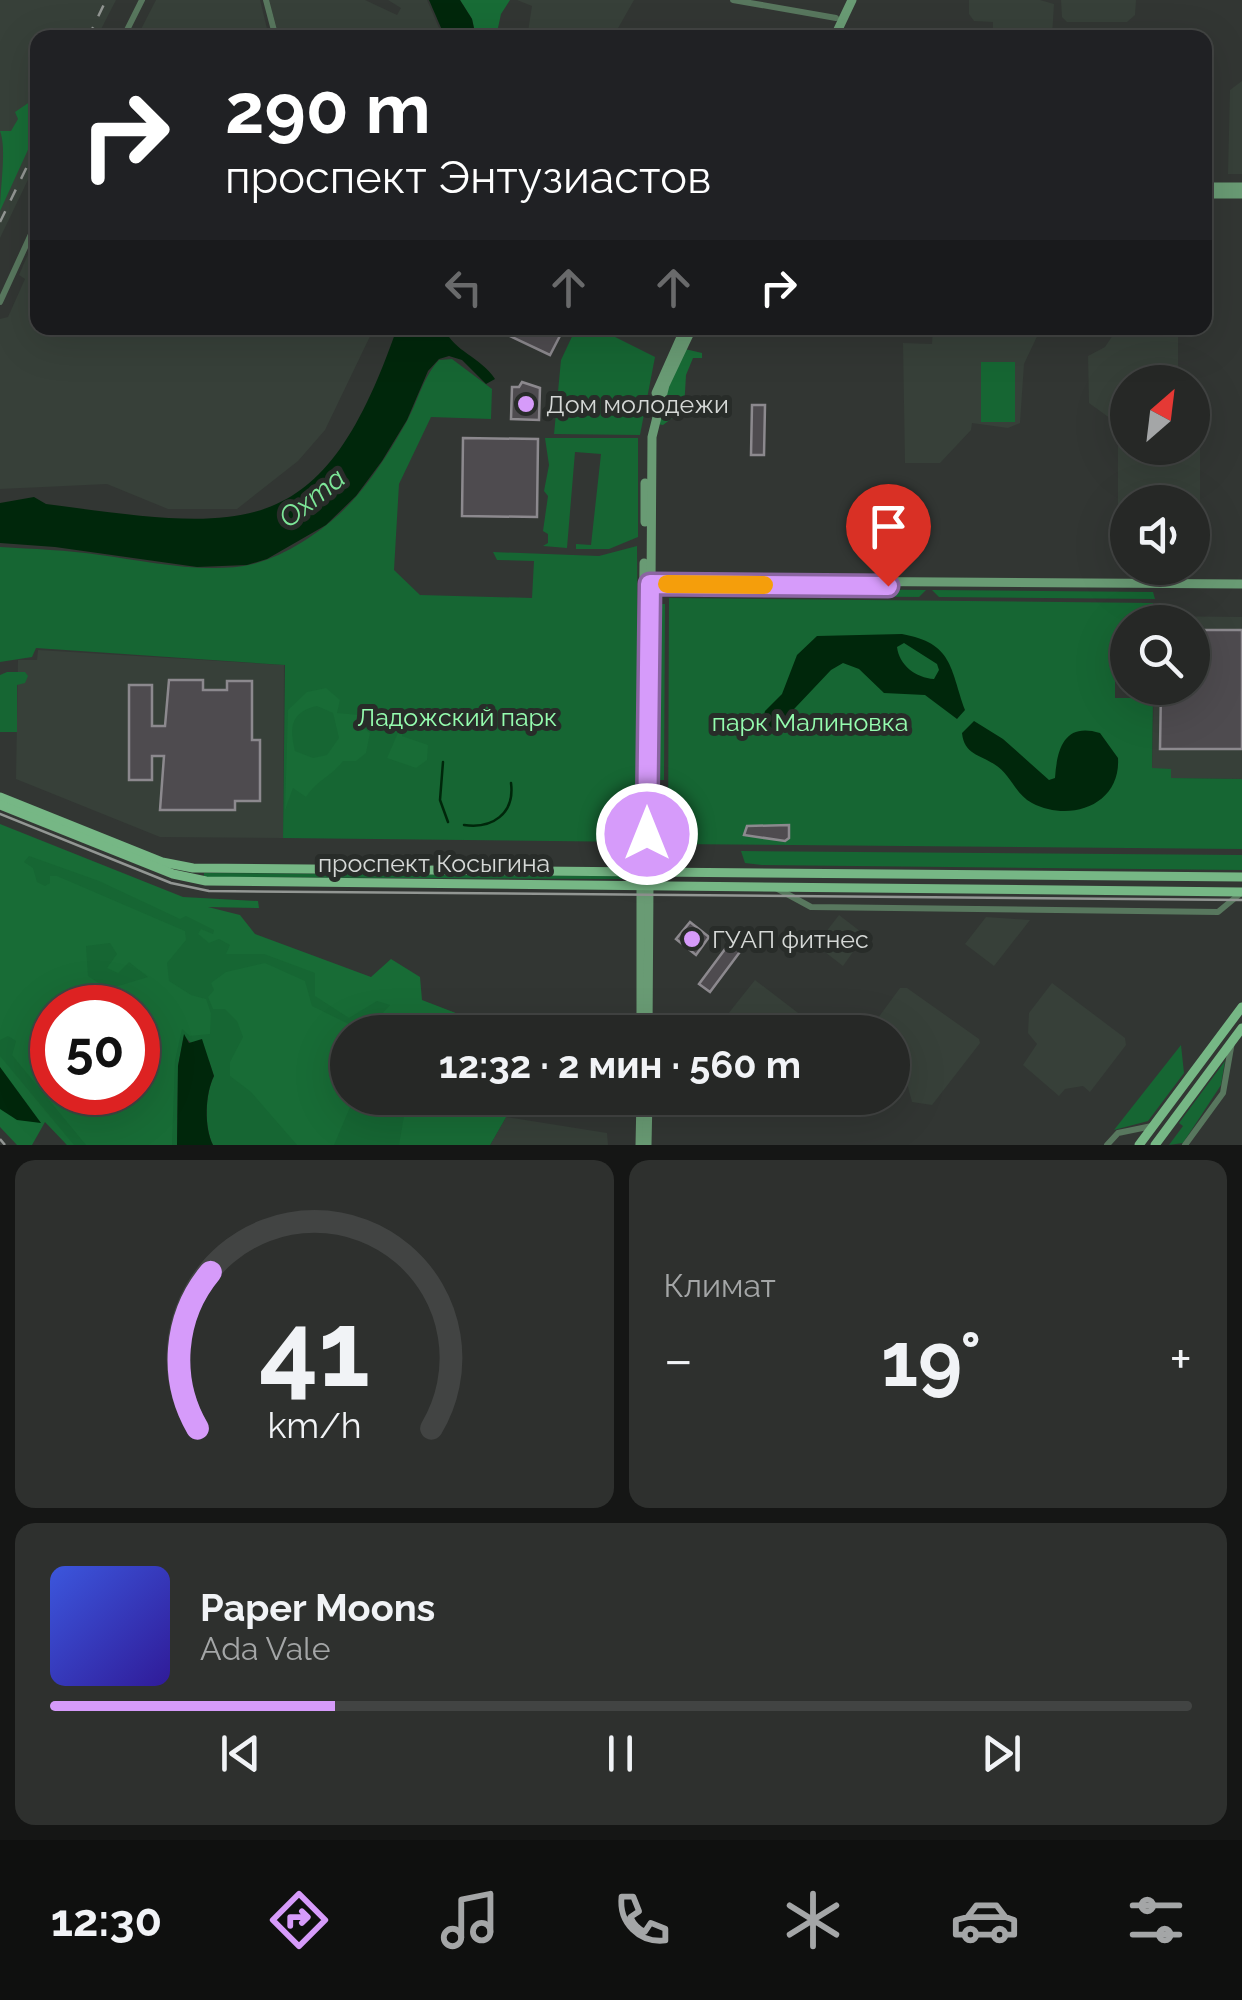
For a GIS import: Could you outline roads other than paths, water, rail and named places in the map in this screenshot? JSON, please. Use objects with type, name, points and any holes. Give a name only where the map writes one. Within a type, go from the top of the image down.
[{"type":"main road","name":"проспект Косыгина","points":[[0,797],[184,867],[1242,877]]},
{"type":"main road","name":"проспект Косыгина","points":[[0,805],[196,880],[1242,892]]},
{"type":"main road","points":[[1139,1145],[1242,1007]]},
{"type":"main road","points":[[1155,1145],[1242,1028]]},
{"type":"street","points":[[128,30],[142,0]]},
{"type":"street","points":[[266,0],[274,30]]},
{"type":"street","points":[[733,0],[836,18]]},
{"type":"street","points":[[832,30],[848,0]]},
{"type":"street","points":[[834,30],[848,0]]},
{"type":"street","points":[[1212,190],[1242,191]]},
{"type":"street","points":[[0,302],[30,236]]},
{"type":"street","points":[[644,1015],[648,418],[659,382],[684,335]]},
{"type":"street","points":[[648,581],[1242,587]]},
{"type":"street","points":[[774,886],[810,907],[939,909],[1218,912],[1242,892]]},
{"type":"street","points":[[1186,1145],[1224,1093],[1232,1041]]},
{"type":"street","points":[[644,1115],[644,1145]]},
{"type":"street","points":[[1107,1145],[1118,1134],[1154,1126]]},
{"type":"water","points":[[429,0],[460,0],[474,30],[442,30]]},
{"type":"water","name":"Охта","points":[[394,335],[448,335],[495,379],[486,384],[462,360],[449,356],[439,359],[428,371],[407,420],[356,496],[326,525],[267,559],[247,565],[197,567],[0,543],[0,503],[34,497],[46,504],[176,518],[226,517],[269,507],[306,486],[339,450],[369,399]]},
{"type":"water","points":[[902,634],[931,644],[947,660],[965,710],[957,719],[925,695],[884,693],[859,669],[843,663],[831,670],[774,729],[762,723],[765,711],[782,694],[797,655],[817,636]],"holes":[[[904,643],[937,664],[939,670],[934,679],[921,676],[905,665],[897,647]]]},
{"type":"water","points":[[974,721],[1003,739],[1049,780],[1055,778],[1061,748],[1070,735],[1078,731],[1100,733],[1118,758],[1111,788],[1090,806],[1077,810],[1047,809],[1032,803],[1000,768],[966,745],[962,733]]},
{"type":"water","points":[[184,1034],[189,1043],[202,1039],[214,1076],[207,1110],[213,1145],[177,1145],[178,1066]]},
{"type":"water","points":[[0,1067],[30,1108],[30,1115],[35,1115],[41,1123],[17,1120],[0,1109]]},
{"type":"waterway","points":[[443,762],[440,800],[448,822]]},
{"type":"waterway","points":[[464,825],[484,824],[500,817],[509,803],[511,783]]},
{"type":"tram line","points":[[0,814],[171,883],[209,891],[1242,900]]},
{"type":"railway","points":[[92,30],[106,0]]},
{"type":"railway","points":[[0,222],[30,160]]},
{"type":"railway","points":[[0,1139],[5,1145]]},
{"type":"place","name":"Дом молодежи","points":[[526,404]]},
{"type":"place","name":"ГУАП фитнес","points":[[692,939]]},
{"type":"park label","name":"Ладожский парк","points":[[457,717]]},
{"type":"park label","name":"парк Малиновка","points":[[810,722]]}]
